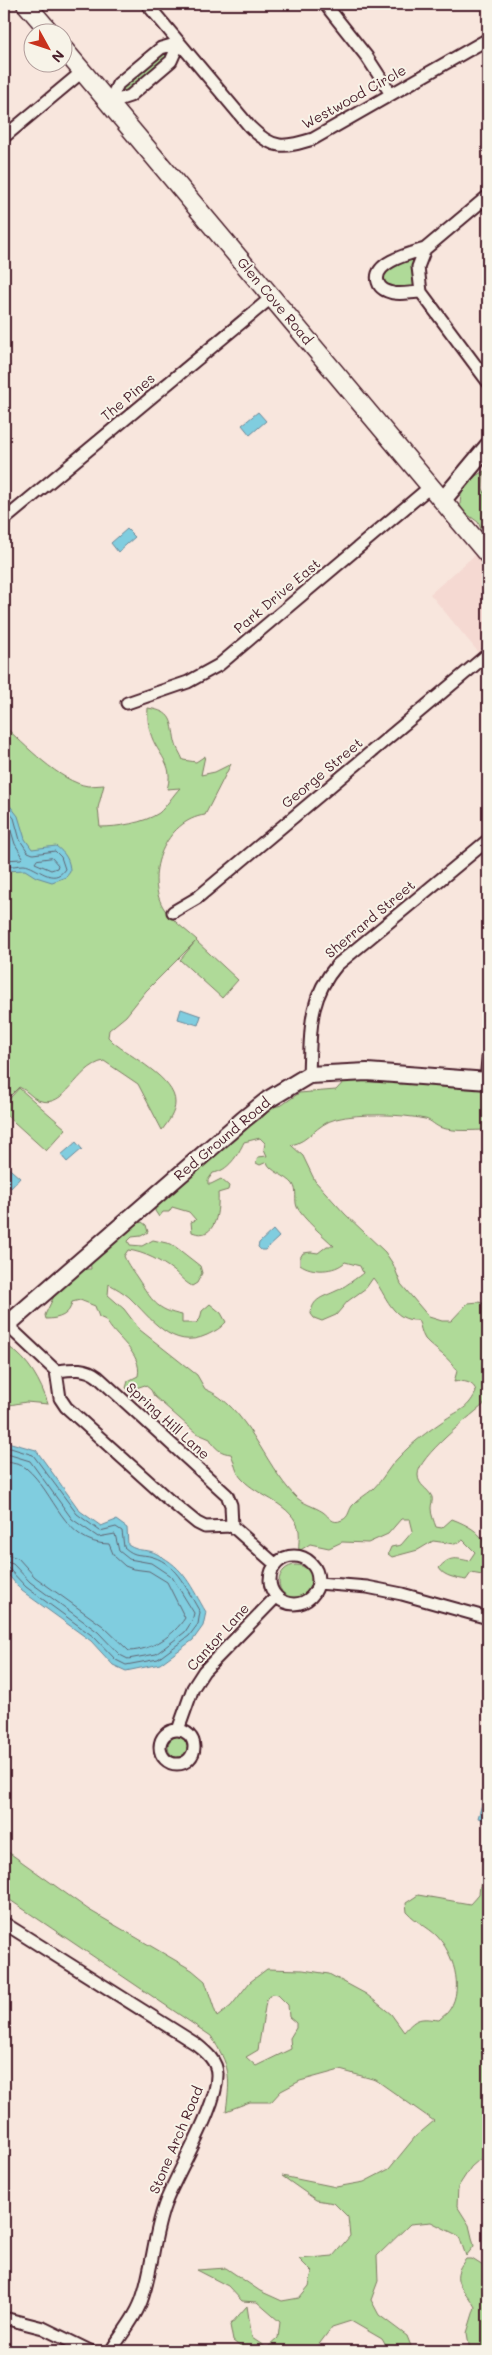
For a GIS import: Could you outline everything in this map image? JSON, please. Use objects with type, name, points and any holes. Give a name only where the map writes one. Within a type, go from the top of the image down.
[{"type":"main road","points":[[26,4],[41,22]]},
{"type":"main road","name":"Glen Cove Road","points":[[72,59],[488,554]]},
{"type":"street","name":"Westwood Circle","points":[[147,4],[250,127],[263,140],[274,145],[294,145],[313,139],[488,39]]},
{"type":"street","points":[[325,4],[351,35],[391,94]]},
{"type":"street","points":[[109,103],[130,96],[172,61],[179,43]]},
{"type":"street","points":[[109,103],[118,84],[161,48],[179,43]]},
{"type":"street","points":[[4,137],[82,71]]},
{"type":"street","points":[[421,292],[394,293],[383,290],[379,286],[378,273],[392,260],[425,249],[488,196]]},
{"type":"street","points":[[425,249],[418,267],[421,292],[488,382]]},
{"type":"street","name":"The Pines","points":[[4,520],[272,297]]},
{"type":"street","points":[[444,500],[488,446]]},
{"type":"street","name":"Park Drive East","points":[[127,704],[188,682],[219,665],[431,486]]},
{"type":"street","name":"George Street","points":[[173,912],[197,898],[488,654]]},
{"type":"street","name":"Sherrard Street","points":[[310,1075],[311,1021],[314,1003],[326,977],[488,840]]},
{"type":"street","points":[[487,1081],[488,1059]]},
{"type":"street","name":"Red Ground Road","points":[[5,1325],[244,1119],[269,1099],[310,1075],[367,1072],[487,1081]]},
{"type":"street","points":[[5,1325],[56,1371],[60,1398],[66,1407],[169,1500],[204,1527],[232,1526],[275,1564]]},
{"type":"street","name":"Spring Hill Lane","points":[[56,1371],[82,1369],[90,1371],[98,1377],[227,1495],[231,1505],[232,1526]]},
{"type":"street","points":[[288,1556],[304,1557],[315,1568],[318,1583],[316,1590],[305,1602],[290,1604],[276,1597],[270,1584],[271,1570],[275,1564],[288,1556]]},
{"type":"street","points":[[318,1583],[368,1587],[402,1594],[488,1618]]},
{"type":"street","name":"Cantor Lane","points":[[178,1730],[193,1688],[204,1671],[276,1597]]},
{"type":"street","name":"Stone Arch Road","points":[[4,1923],[196,2044],[210,2055],[216,2067],[217,2074],[214,2094],[165,2204],[143,2297],[136,2313],[111,2351]]},
{"type":"street","points":[[4,2318],[42,2328],[90,2351]]},
{"type":"shaded area","points":[[483,548],[488,555],[488,664],[430,594]]},
{"type":"green space","points":[[179,43],[171,61],[130,96],[109,103],[118,84],[161,48]]},
{"type":"green space","points":[[425,249],[421,292],[383,290],[378,273]]},
{"type":"green space","points":[[484,471],[483,488],[488,503],[488,545],[478,522],[464,512],[460,505],[461,493],[467,481]]},
{"type":"green space","points":[[148,708],[162,712],[169,718],[176,744],[183,760],[196,762],[205,756],[201,775],[215,772],[231,764],[205,815],[191,819],[179,827],[170,838],[162,851],[156,879],[158,894],[166,911],[238,980],[222,998],[180,960],[195,942],[146,991],[126,1016],[109,1030],[108,1037],[113,1042],[160,1077],[173,1094],[174,1110],[162,1130],[138,1084],[104,1061],[86,1071],[64,1094],[56,1099],[48,1102],[38,1100],[19,1087],[4,1102],[4,726],[54,770],[77,783],[88,786],[104,785],[98,808],[100,827],[131,824],[159,813],[180,788],[167,789],[169,771],[150,732]]},
{"type":"green space","points":[[348,1077],[488,1084],[488,1130],[447,1129],[416,1117],[356,1116],[329,1121],[303,1140],[291,1145],[303,1156],[315,1181],[345,1214],[385,1252],[393,1264],[401,1284],[429,1317],[442,1321],[451,1321],[468,1303],[479,1302],[488,1305],[488,1401],[459,1425],[426,1458],[420,1467],[418,1479],[432,1497],[431,1511],[436,1527],[442,1528],[452,1519],[472,1529],[483,1540],[486,1547],[488,1576],[471,1573],[466,1580],[455,1578],[441,1571],[439,1568],[446,1561],[460,1559],[469,1561],[475,1552],[463,1540],[455,1544],[433,1541],[418,1550],[392,1557],[388,1554],[391,1547],[401,1545],[413,1531],[410,1519],[401,1519],[388,1534],[368,1543],[342,1542],[329,1548],[310,1544],[299,1551],[299,1531],[296,1522],[283,1507],[242,1479],[236,1470],[231,1454],[219,1450],[210,1439],[196,1433],[154,1396],[145,1385],[130,1390],[126,1388],[128,1381],[138,1376],[136,1360],[106,1320],[99,1317],[95,1306],[80,1300],[72,1302],[69,1310],[63,1315],[46,1319],[45,1315],[57,1290],[79,1269],[91,1269],[90,1259],[123,1233],[142,1222],[146,1225],[148,1232],[141,1236],[132,1237],[128,1241],[130,1245],[142,1246],[153,1240],[171,1244],[200,1266],[202,1273],[197,1283],[192,1286],[158,1260],[128,1250],[124,1256],[151,1298],[160,1307],[182,1315],[182,1323],[196,1323],[200,1319],[202,1311],[210,1304],[221,1313],[226,1322],[207,1335],[195,1339],[183,1339],[163,1330],[129,1297],[109,1284],[108,1295],[124,1309],[140,1330],[197,1375],[205,1389],[220,1397],[232,1408],[244,1422],[283,1482],[297,1498],[323,1512],[333,1521],[336,1522],[344,1519],[352,1506],[377,1485],[395,1461],[409,1447],[448,1417],[466,1407],[476,1392],[475,1389],[468,1382],[454,1382],[457,1371],[425,1339],[418,1320],[402,1317],[396,1312],[373,1278],[366,1288],[348,1301],[336,1315],[322,1321],[314,1318],[311,1314],[316,1301],[342,1288],[363,1273],[360,1266],[345,1262],[335,1268],[323,1270],[311,1269],[300,1264],[300,1258],[303,1253],[318,1253],[327,1246],[334,1246],[300,1212],[296,1204],[293,1184],[271,1168],[267,1162],[260,1165],[256,1163],[258,1157],[267,1156],[264,1149],[265,1143],[260,1138],[244,1142],[232,1162],[218,1172],[213,1173],[208,1180],[208,1184],[211,1184],[221,1179],[229,1186],[228,1190],[218,1193],[217,1215],[215,1222],[207,1232],[200,1234],[192,1232],[191,1222],[196,1220],[189,1212],[172,1207],[169,1212],[163,1212],[159,1217],[155,1207],[260,1116],[262,1118],[273,1107],[282,1105],[299,1093],[336,1090]]},
{"type":"green space","points":[[19,1088],[66,1129],[46,1151],[4,1113],[4,1105]]},
{"type":"green space","points":[[9,1347],[23,1358],[33,1372],[48,1404],[26,1402],[4,1406],[4,1348]]},
{"type":"green space","points":[[296,1565],[308,1570],[313,1582],[308,1594],[296,1599],[284,1594],[279,1582],[284,1570]]},
{"type":"green space","points":[[175,1736],[183,1736],[190,1743],[190,1751],[183,1758],[175,1758],[168,1751],[168,1743]]},
{"type":"green space","points":[[4,1849],[89,1910],[192,1970],[205,1981],[217,2017],[231,2006],[250,1982],[267,1969],[303,1970],[329,1974],[366,1994],[391,2014],[404,2032],[416,2021],[427,2019],[439,2020],[450,2009],[456,1991],[455,1971],[448,1951],[437,1936],[407,1912],[406,1903],[418,1895],[470,1904],[479,1894],[480,1886],[488,1872],[488,2152],[471,2167],[458,2187],[457,2206],[469,2225],[474,2246],[466,2256],[459,2236],[431,2222],[410,2224],[377,2256],[378,2281],[371,2300],[379,2315],[407,2336],[413,2351],[389,2351],[382,2339],[351,2321],[332,2327],[314,2351],[246,2351],[233,2341],[230,2325],[247,2306],[252,2338],[267,2348],[278,2338],[280,2322],[257,2302],[242,2301],[228,2286],[197,2270],[226,2268],[260,2291],[282,2301],[299,2298],[309,2286],[312,2272],[299,2259],[333,2256],[350,2236],[348,2217],[334,2203],[316,2200],[282,2176],[336,2187],[364,2182],[389,2169],[415,2137],[434,2121],[376,2080],[340,2070],[300,2081],[281,2091],[271,2102],[250,2102],[226,2111],[228,2072],[222,2055],[211,2036],[4,1896]],"holes":[[[271,1994],[278,1995],[288,2005],[289,2017],[296,2023],[296,2028],[290,2038],[291,2049],[256,2066],[246,2057],[258,2050],[266,2001]]]},
{"type":"green space","points":[[466,2259],[472,2259],[488,2269],[488,2351],[470,2351],[467,2333],[475,2307],[458,2279],[458,2273]]},
{"type":"water","points":[[258,412],[266,421],[250,435],[242,425]]},
{"type":"water","points":[[127,529],[135,537],[118,552],[111,543]]},
{"type":"water","points":[[4,798],[18,816],[25,839],[32,849],[56,846],[64,854],[70,868],[70,872],[66,877],[52,882],[36,877],[25,870],[4,871]]},
{"type":"water","points":[[181,1009],[201,1016],[198,1025],[178,1019]]},
{"type":"water","points":[[76,1142],[82,1149],[67,1162],[61,1155]]},
{"type":"water","points":[[4,1164],[20,1178],[11,1188],[4,1182]]},
{"type":"water","points":[[273,1230],[279,1237],[265,1250],[261,1250],[258,1247],[259,1243]]},
{"type":"water","points":[[4,1441],[36,1450],[80,1511],[101,1526],[116,1520],[127,1528],[128,1545],[136,1549],[150,1551],[167,1559],[181,1572],[206,1612],[203,1626],[193,1640],[160,1664],[126,1671],[113,1665],[91,1641],[22,1591],[4,1570]]},
{"type":"water","points":[[484,1797],[488,1799],[486,1820],[478,1818]]}]
